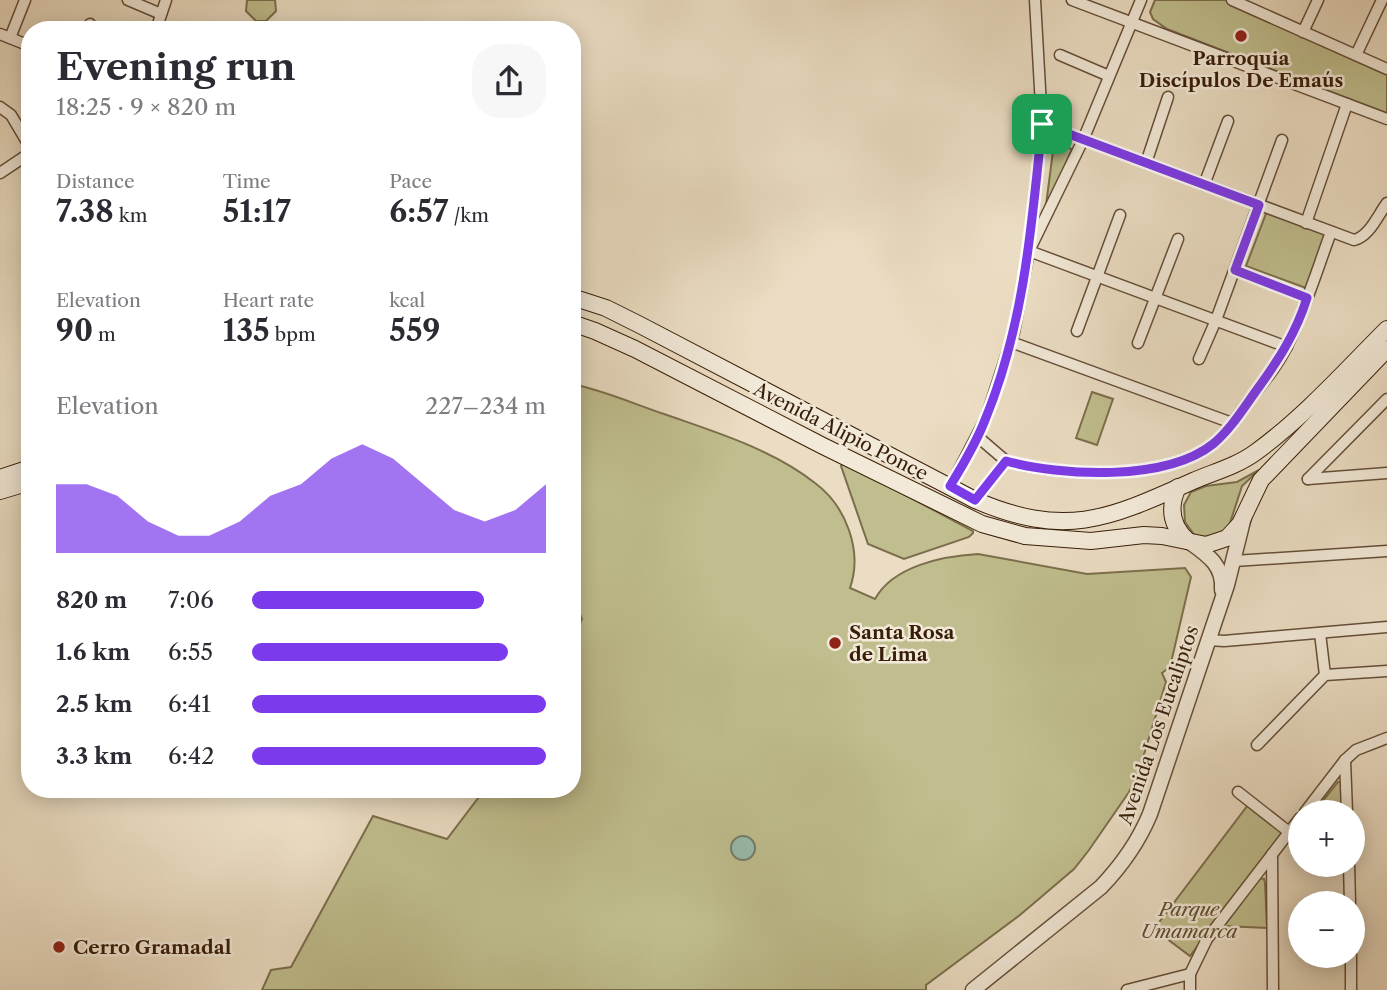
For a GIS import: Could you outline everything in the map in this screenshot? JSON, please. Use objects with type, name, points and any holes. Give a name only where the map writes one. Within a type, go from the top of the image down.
[{"type":"main road","name":"Avenida Alipio Ponce","points":[[581,300],[606,308],[975,500],[1017,516],[1045,521],[1073,522],[1138,506],[1253,454],[1329,387],[1387,329]]},
{"type":"main road","points":[[596,331],[606,308]]},
{"type":"main road","name":"Avenida Alipio Ponce","points":[[581,326],[596,331],[982,524],[1025,536],[1060,540],[1091,541],[1144,535],[1206,545],[1227,538],[1241,524],[1261,480],[1387,349]]},
{"type":"main road","points":[[0,478],[21,471]]},
{"type":"main road","points":[[0,491],[21,485]]},
{"type":"main road","points":[[1178,488],[1172,517],[1176,527],[1189,542]]},
{"type":"street","points":[[5,36],[25,0]]},
{"type":"street","points":[[128,0],[161,14]]},
{"type":"street","points":[[159,21],[166,0]]},
{"type":"street","points":[[950,486],[978,437],[1011,342],[1029,251],[1042,124],[1035,0]]},
{"type":"street","points":[[1072,0],[1387,119]]},
{"type":"street","points":[[1029,251],[1083,139],[1141,0]]},
{"type":"street","points":[[1303,32],[1318,0]]},
{"type":"street","points":[[1356,55],[1382,0]]},
{"type":"street","points":[[1237,1],[1387,69]]},
{"type":"street","points":[[1060,55],[1109,76]]},
{"type":"street","points":[[1146,163],[1168,97]]},
{"type":"street","points":[[1306,223],[1347,104]]},
{"type":"street","points":[[0,107],[11,115],[21,132]]},
{"type":"street","points":[[1204,185],[1228,121]]},
{"type":"street","points":[[1042,124],[1348,239],[1359,240],[1387,203]]},
{"type":"street","points":[[1199,359],[1235,270],[1282,140]]},
{"type":"street","points":[[0,173],[21,159]]},
{"type":"street","points":[[1077,331],[1120,215]]},
{"type":"street","points":[[978,437],[1006,461],[1031,468],[1101,473],[1127,472],[1181,460],[1204,450],[1232,423],[1287,347],[1331,232]]},
{"type":"street","points":[[1138,342],[1178,239]]},
{"type":"street","points":[[1029,251],[1287,347]]},
{"type":"street","points":[[1235,270],[1307,298]]},
{"type":"street","points":[[1011,342],[1232,423]]},
{"type":"street","points":[[1387,399],[1308,479],[1387,473]]},
{"type":"street","points":[[975,500],[1006,461]]},
{"type":"street","name":"Avenida Los Eucaliptos","points":[[973,990],[1101,887],[1139,841],[1219,608],[1234,561],[1245,512]]},
{"type":"street","name":"Avenida Los Eucaliptos","points":[[1189,542],[1208,555],[1221,573],[1223,582],[1219,608]]},
{"type":"street","points":[[1234,561],[1387,551]]},
{"type":"street","points":[[1208,640],[1224,641],[1387,627]]},
{"type":"street","points":[[1320,634],[1325,675]]},
{"type":"street","points":[[1257,745],[1325,675],[1387,671]]},
{"type":"street","points":[[1314,800],[1356,750],[1387,738]]},
{"type":"street","points":[[1345,760],[1347,800]]},
{"type":"street","points":[[1238,792],[1288,826]]},
{"type":"street","points":[[1190,990],[1190,974],[1207,939],[1288,837]]},
{"type":"street","points":[[1272,854],[1273,990]]},
{"type":"street","points":[[1351,968],[1352,990]]},
{"type":"street","points":[[1127,990],[1190,974]]},
{"type":"green space","points":[[247,0],[275,0],[276,11],[266,21],[256,21],[246,11]]},
{"type":"green space","points":[[1155,0],[1227,0],[1387,71],[1387,114],[1167,29],[1153,19],[1150,12]]},
{"type":"green space","points":[[1054,143],[1072,149],[1045,213]]},
{"type":"green space","points":[[1267,211],[1326,233],[1306,288],[1246,266]]},
{"type":"green space","points":[[581,386],[607,393],[762,451],[815,483],[835,504],[849,530],[854,559],[850,588],[875,599],[894,578],[906,571],[935,560],[978,554],[1087,574],[1185,568],[1191,577],[1170,667],[1162,673],[1166,682],[1138,774],[1129,792],[1074,869],[1020,915],[926,985],[926,990],[262,990],[271,970],[291,967],[373,816],[447,839],[478,798],[581,798]]},
{"type":"green space","points":[[1092,392],[1113,399],[1097,445],[1076,438]]},
{"type":"green space","points":[[843,462],[973,533],[969,537],[904,559],[868,544],[841,466]]},
{"type":"green space","points":[[1259,470],[1242,486],[1228,529],[1212,539],[1195,536],[1185,522],[1184,505],[1191,492],[1206,486],[1237,482]]},
{"type":"green space","points":[[1338,782],[1341,782],[1342,800],[1324,800]]},
{"type":"green space","name":"Parque Umamarca","points":[[1248,805],[1283,832],[1190,956],[1154,929]]},
{"type":"green space","points":[[1258,878],[1264,879],[1265,883],[1267,928],[1224,926]]},
{"type":"shaded area","points":[[743,836],[751,840],[755,848],[751,856],[743,860],[735,856],[731,848],[735,840]]},
{"type":"place","name":"Parroquia Discípulos De Emaús","points":[[1241,36]]},
{"type":"place","name":"Santa Rosa de Lima","points":[[835,643]]},
{"type":"place","name":"Cerro Gramadal","points":[[59,947]]},
{"type":"route","points":[[1042,124],[1259,205],[1235,270],[1307,298],[1279,361],[1232,423],[1204,450],[1181,460],[1127,472],[1031,468],[1006,461],[975,500],[950,486],[986,418],[1014,332],[1029,251],[1042,124]]}]
